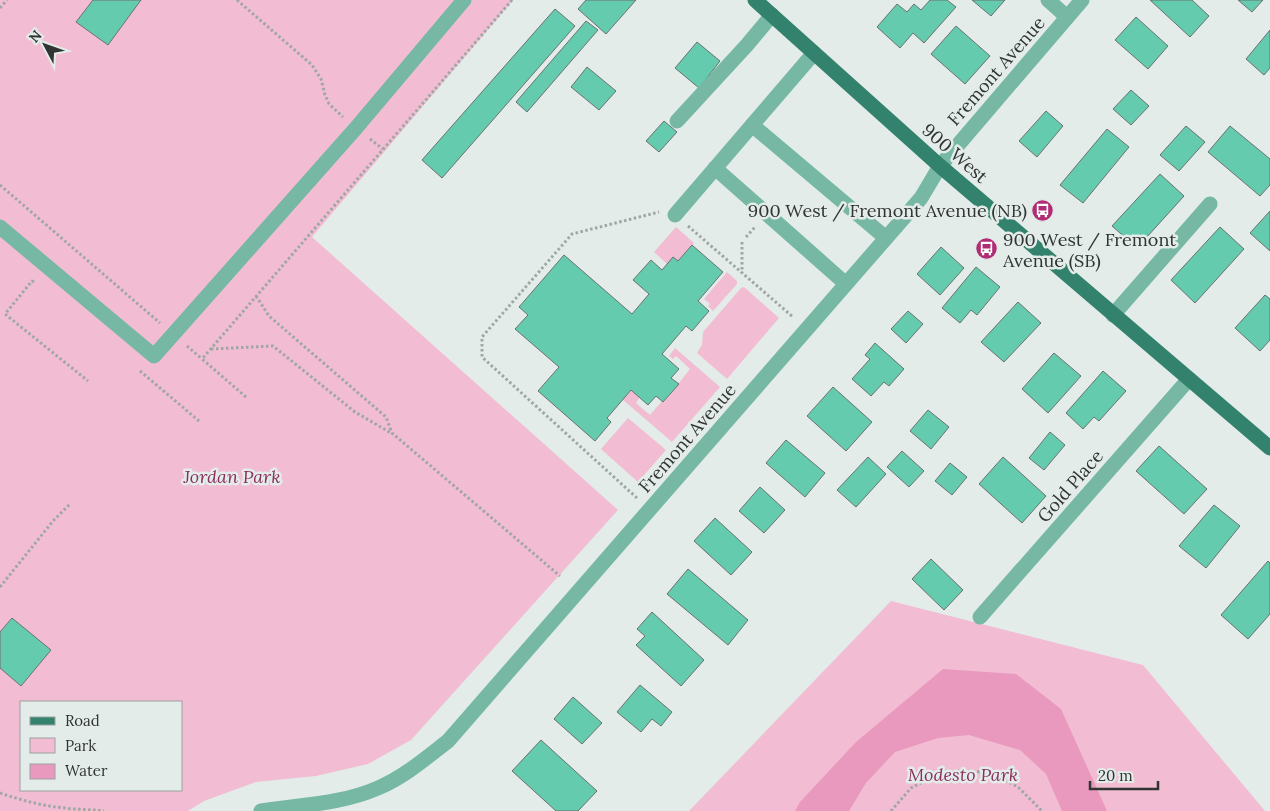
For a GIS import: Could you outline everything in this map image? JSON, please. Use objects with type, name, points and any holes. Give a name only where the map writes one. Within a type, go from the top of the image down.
[{"type":"main road","name":"900 West","points":[[755,0],[940,166],[1270,448]]},
{"type":"street","points":[[0,227],[154,356],[356,128],[464,0]]},
{"type":"street","points":[[1048,0],[1067,17]]},
{"type":"street","name":"Fremont Avenue","points":[[261,811],[344,805],[409,771],[448,741],[921,198],[940,166],[1082,0]]},
{"type":"street","points":[[677,121],[772,15]]},
{"type":"street","points":[[675,215],[814,53]]},
{"type":"street","points":[[752,124],[886,238]]},
{"type":"street","points":[[715,168],[846,284]]},
{"type":"street","points":[[1113,315],[1210,204]]},
{"type":"street","name":"Gold Place","points":[[980,618],[1189,379]]},
{"type":"path","points":[[0,8],[7,0]]},
{"type":"path","points":[[237,0],[312,65],[321,79],[329,104],[347,121]]},
{"type":"path","points":[[202,359],[512,0]]},
{"type":"path","points":[[363,134],[383,150]]},
{"type":"path","points":[[0,185],[246,397]]},
{"type":"path","points":[[650,509],[482,358],[482,337],[572,234],[668,209],[807,329]]},
{"type":"path","points":[[742,242],[742,273]]},
{"type":"path","points":[[40,287],[32,281],[5,314],[88,382]]},
{"type":"path","points":[[256,296],[269,316],[386,417],[392,433]]},
{"type":"path","points":[[211,349],[273,346],[355,412],[392,433],[560,576]]},
{"type":"path","points":[[138,370],[199,421]]},
{"type":"path","points":[[0,587],[53,521],[70,504]]},
{"type":"path","points":[[891,811],[910,788],[934,776],[958,770],[989,772],[1018,787],[1042,811]]},
{"type":"path","points":[[0,793],[33,803],[67,809],[90,808],[104,811]]},
{"type":"green space","name":"Jordan Park","points":[[0,0],[513,0],[312,237],[618,510],[411,740],[368,764],[316,776],[256,782],[204,801],[188,811],[0,811]]},
{"type":"green space","points":[[676,227],[694,243],[678,261],[667,264],[654,252]]},
{"type":"green space","points":[[727,272],[737,281],[737,284],[713,311],[708,306],[710,304],[704,299]]},
{"type":"green space","points":[[744,287],[779,318],[727,379],[697,353],[702,345],[703,332],[741,288]]},
{"type":"green space","points":[[675,348],[720,387],[672,442],[622,399],[631,390],[640,397],[636,403],[650,415],[662,401],[664,402],[690,369],[676,356],[673,359],[669,356]]},
{"type":"green space","points":[[628,418],[666,450],[638,482],[601,449]]},
{"type":"green space","name":"Modesto Park","points":[[891,601],[1143,665],[1265,811],[689,811]]},
{"type":"water","points":[[943,669],[1016,674],[1061,709],[1107,811],[1062,811],[1046,774],[1020,750],[969,735],[938,738],[895,752],[866,783],[849,811],[795,811],[800,802],[856,742]]},
{"type":"building","points":[[93,0],[141,0],[108,45],[76,22]]},
{"type":"building","points":[[586,0],[636,0],[606,34],[578,9]]},
{"type":"building","points":[[930,0],[947,0],[956,7],[924,43],[913,33],[900,48],[877,27],[897,4],[907,12],[914,4],[921,10]]},
{"type":"building","points":[[972,0],[1005,0],[991,16]]},
{"type":"building","points":[[1150,0],[1192,0],[1209,16],[1190,37]]},
{"type":"building","points":[[1238,0],[1263,0],[1252,12]]},
{"type":"building","points":[[555,9],[575,26],[442,178],[422,160]]},
{"type":"building","points":[[1136,17],[1168,46],[1148,69],[1115,40]]},
{"type":"building","points":[[586,21],[598,30],[527,112],[516,102]]},
{"type":"building","points":[[956,26],[990,56],[965,84],[931,54]]},
{"type":"building","points":[[1270,30],[1270,68],[1264,75],[1246,59]]},
{"type":"building","points":[[697,42],[720,61],[699,88],[675,68]]},
{"type":"building","points":[[587,67],[616,91],[599,110],[571,87]]},
{"type":"building","points":[[1131,90],[1149,106],[1131,125],[1113,109]]},
{"type":"building","points":[[1046,111],[1063,126],[1037,157],[1019,141]]},
{"type":"building","points":[[664,121],[677,132],[659,152],[646,141]]},
{"type":"building","points":[[1186,126],[1205,142],[1179,171],[1160,155]]},
{"type":"building","points":[[1230,126],[1270,159],[1270,185],[1260,196],[1208,152]]},
{"type":"building","points":[[1107,129],[1129,147],[1083,203],[1060,185]]},
{"type":"building","points":[[1160,174],[1184,196],[1137,248],[1112,226]]},
{"type":"building","points":[[1270,211],[1270,251],[1250,233]]},
{"type":"building","points":[[1220,227],[1244,249],[1195,303],[1171,280]]},
{"type":"building","points":[[692,245],[723,272],[698,301],[709,311],[692,331],[686,326],[662,354],[679,369],[671,378],[679,384],[663,402],[656,396],[648,405],[631,390],[607,418],[611,422],[595,441],[538,391],[559,367],[515,329],[528,315],[519,307],[564,255],[632,314],[649,294],[633,280],[651,260],[662,270],[673,257],[678,261]]},
{"type":"building","points":[[941,247],[964,268],[940,295],[917,274]]},
{"type":"building","points":[[976,267],[1000,287],[977,315],[971,310],[960,323],[942,308]]},
{"type":"building","points":[[1265,295],[1270,299],[1270,340],[1260,351],[1235,328]]},
{"type":"building","points":[[1018,302],[1041,323],[1004,362],[981,342]]},
{"type":"building","points":[[908,311],[923,324],[906,343],[891,329]]},
{"type":"building","points":[[875,343],[904,369],[889,386],[884,382],[871,396],[852,379],[870,359],[865,355]]},
{"type":"building","points":[[1054,353],[1081,376],[1048,413],[1022,389]]},
{"type":"building","points":[[1103,371],[1126,391],[1099,421],[1094,417],[1083,429],[1066,413]]},
{"type":"building","points":[[833,387],[872,422],[846,451],[807,416]]},
{"type":"building","points":[[928,410],[949,427],[931,449],[910,431]]},
{"type":"building","points":[[1050,432],[1065,445],[1044,470],[1029,458]]},
{"type":"building","points":[[786,440],[825,473],[805,497],[766,463]]},
{"type":"building","points":[[1159,446],[1207,489],[1184,514],[1136,471]]},
{"type":"building","points":[[902,451],[924,471],[909,487],[887,467]]},
{"type":"building","points":[[868,457],[886,474],[856,507],[837,490]]},
{"type":"building","points":[[1003,457],[1046,496],[1022,523],[979,484]]},
{"type":"building","points":[[950,463],[967,477],[952,495],[935,481]]},
{"type":"building","points":[[760,487],[785,510],[764,533],[739,511]]},
{"type":"building","points":[[1214,505],[1240,526],[1206,568],[1179,546]]},
{"type":"building","points":[[715,518],[752,552],[731,575],[694,541]]},
{"type":"building","points":[[931,559],[963,590],[944,610],[912,579]]},
{"type":"building","points":[[1268,561],[1270,563],[1270,614],[1248,639],[1221,615]]},
{"type":"building","points":[[688,569],[748,620],[728,645],[667,594]]},
{"type":"building","points":[[652,612],[704,660],[681,686],[636,645],[645,636],[637,629]]},
{"type":"building","points":[[12,618],[51,650],[21,686],[0,668],[0,632]]},
{"type":"building","points":[[640,685],[672,712],[661,726],[652,719],[641,732],[617,712]]},
{"type":"building","points":[[573,697],[602,723],[582,744],[554,719]]},
{"type":"building","points":[[541,740],[597,791],[578,811],[556,811],[512,771]]},
{"type":"place","name":"900 West / Fremont Avenue (NB)","points":[[1043,210]]},
{"type":"place","name":"900 West / Fremont Avenue (SB)","points":[[987,249]]}]
